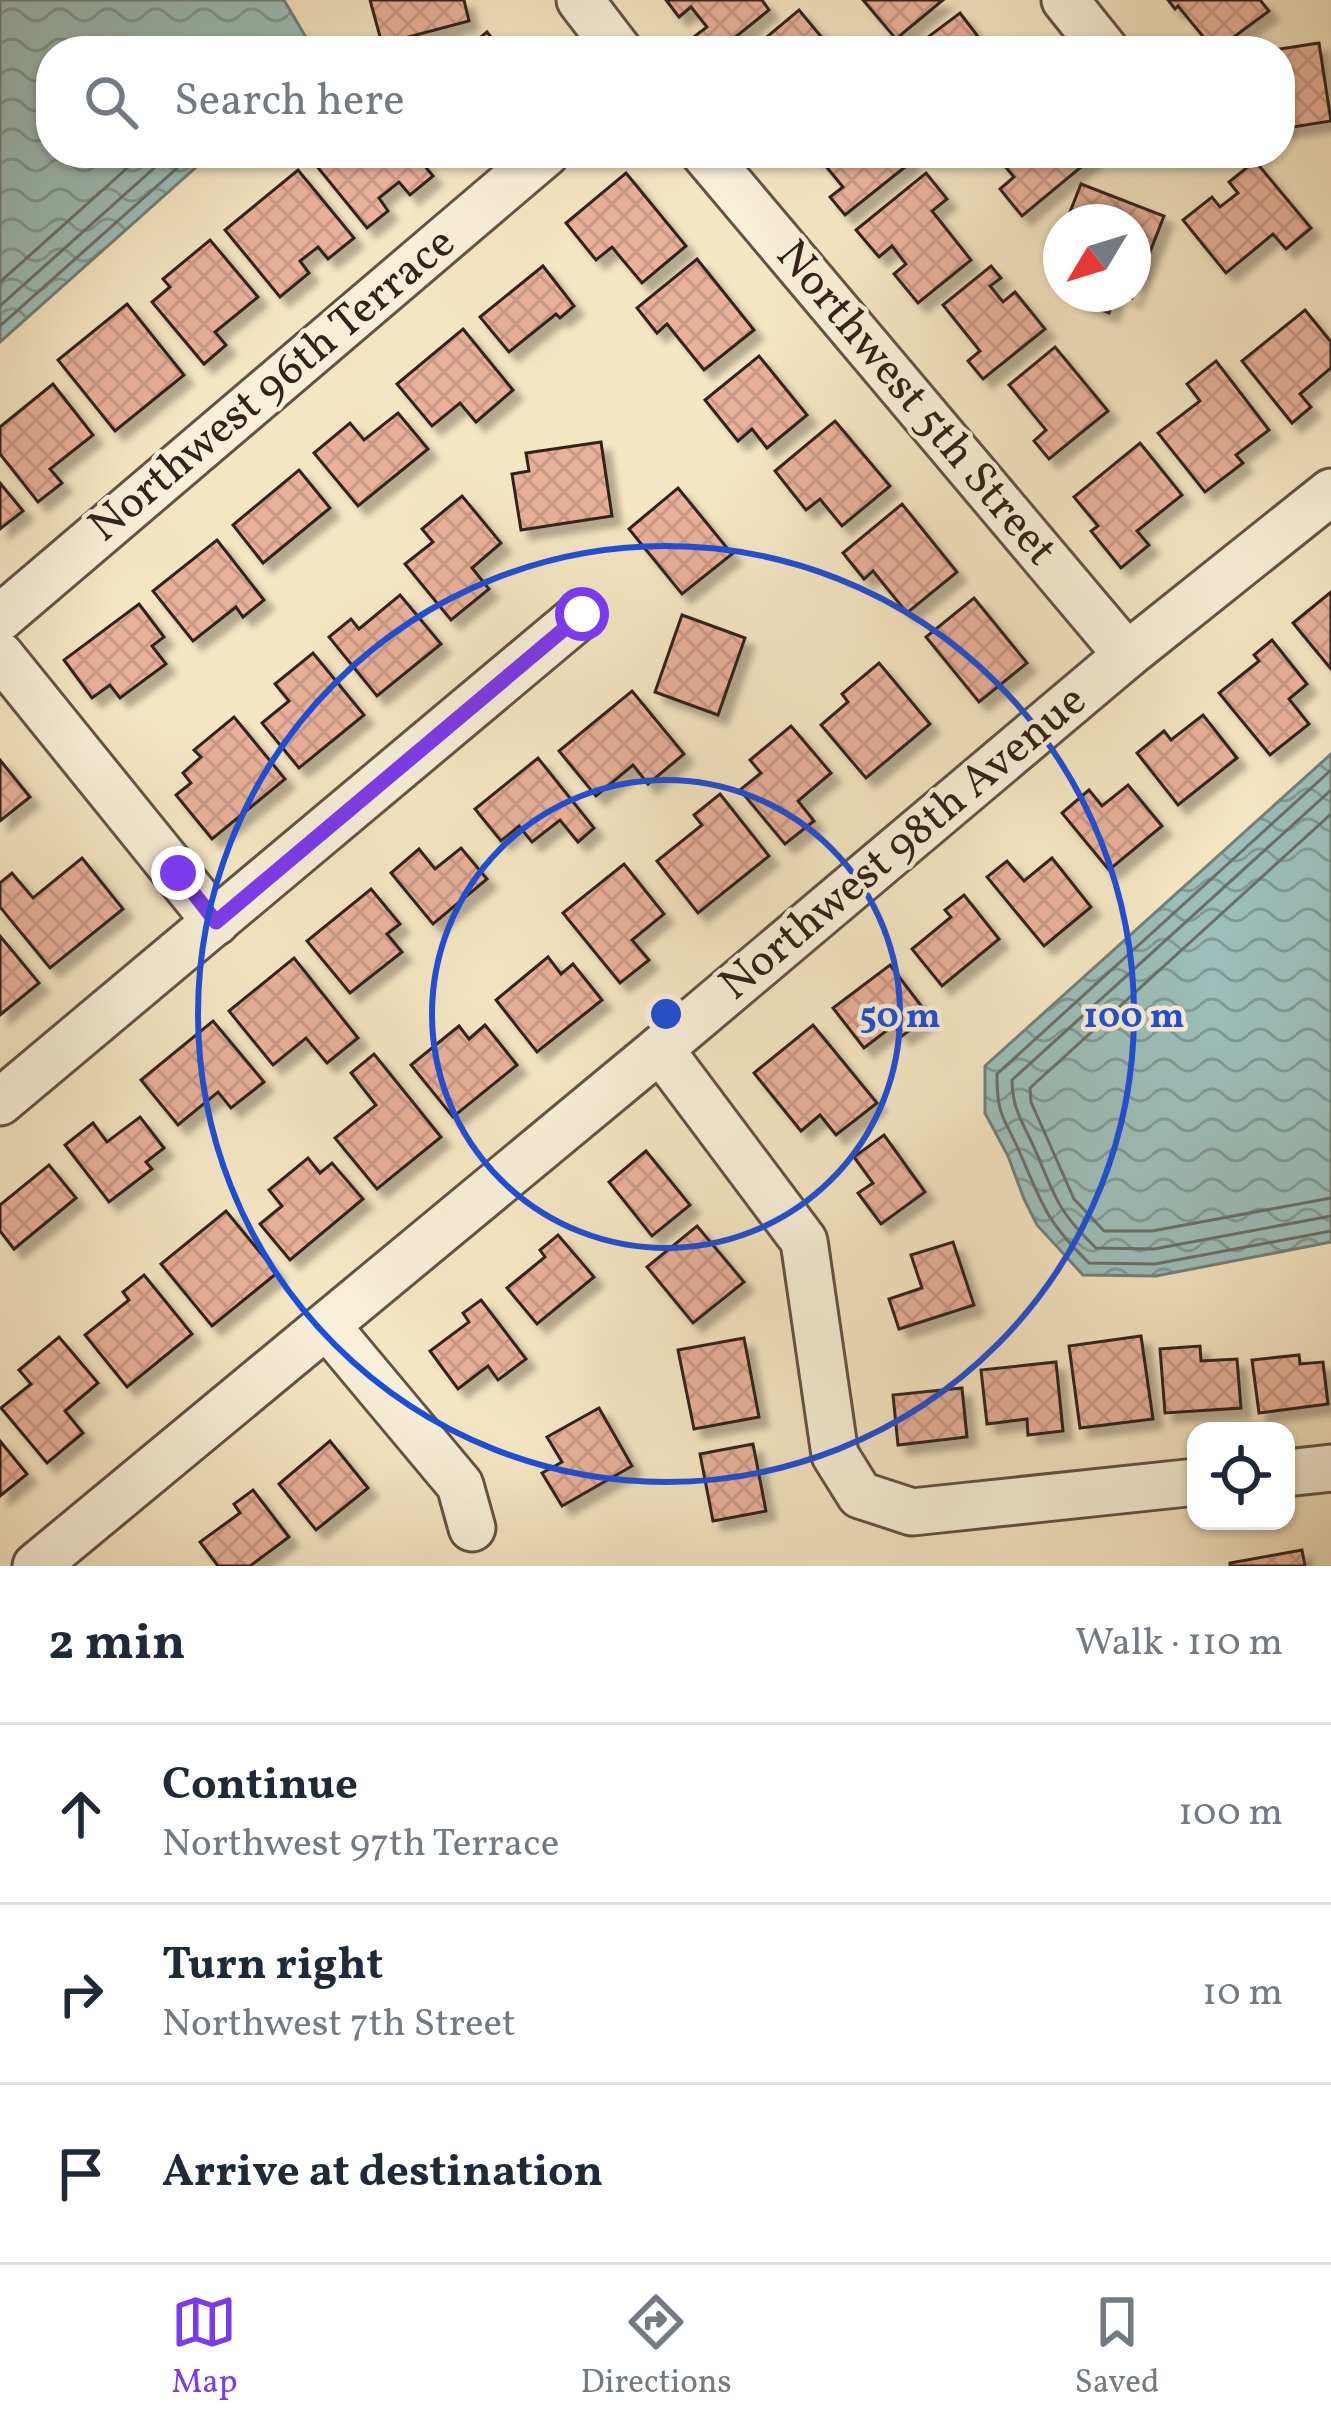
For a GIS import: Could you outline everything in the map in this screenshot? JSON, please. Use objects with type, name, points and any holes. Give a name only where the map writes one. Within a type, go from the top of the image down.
[{"type":"street","points":[[580,0],[608,36]]},
{"type":"street","points":[[1065,0],[1094,36]]},
{"type":"street","name":"Northwest 96th Terrace","points":[[0,618],[529,168]]},
{"type":"street","name":"Northwest 5th Street","points":[[717,168],[1127,656]]},
{"type":"street","name":"Northwest 98th Avenue","points":[[36,1566],[1331,491]]},
{"type":"street","points":[[0,1102],[582,614]]},
{"type":"street","points":[[0,655],[216,922]]},
{"type":"street","points":[[660,1049],[804,1241],[835,1455],[860,1495],[912,1512],[1187,1483]]},
{"type":"street","points":[[327,1326],[460,1486],[472,1528]]},
{"type":"street","points":[[1295,1472],[1331,1468]]},
{"type":"water","points":[[0,0],[284,0],[305,36],[36,36],[36,168],[195,168],[0,342]]},
{"type":"water","points":[[1331,754],[1331,1242],[1156,1276],[1083,1275],[1037,1225],[1024,1199],[985,1113],[985,1066]]},
{"type":"building","points":[[370,0],[464,0],[469,21],[412,36],[380,36]]},
{"type":"building","points":[[666,0],[762,0],[769,10],[737,36],[695,36],[707,27],[691,7],[679,17]]},
{"type":"building","points":[[863,0],[943,0],[900,36],[893,36]]},
{"type":"building","points":[[1168,0],[1260,0],[1269,11],[1235,36],[1203,36],[1178,6],[1175,9]]},
{"type":"building","points":[[799,10],[821,36],[768,36]]},
{"type":"building","points":[[960,13],[978,36],[929,36]]},
{"type":"building","points":[[1319,43],[1331,121],[1295,127],[1295,47]]},
{"type":"building","points":[[318,168],[426,168],[433,176],[410,195],[399,182],[379,198],[388,211],[367,228]]},
{"type":"building","points":[[827,168],[904,168],[845,215],[830,197],[843,187]]},
{"type":"building","points":[[1006,168],[1080,168],[1022,216],[1000,189],[1014,177]]},
{"type":"building","points":[[1246,168],[1261,168],[1311,228],[1286,249],[1273,234],[1226,273],[1183,220],[1212,197],[1220,207],[1238,193],[1229,182]]},
{"type":"building","points":[[298,170],[354,238],[328,259],[318,247],[300,261],[309,273],[280,297],[225,230]]},
{"type":"building","points":[[626,173],[686,246],[642,283],[612,247],[596,260],[566,223]]},
{"type":"building","points":[[926,173],[947,199],[932,211],[971,260],[918,303],[894,274],[906,264],[892,246],[879,257],[856,230]]},
{"type":"building","points":[[1081,184],[1133,204],[1073,204]]},
{"type":"building","points":[[1151,211],[1164,216],[1151,249]]},
{"type":"building","points":[[210,240],[258,297],[215,332],[226,345],[204,364],[152,302],[170,287],[163,279]]},
{"type":"building","points":[[697,259],[754,330],[704,370],[667,324],[657,333],[637,308]]},
{"type":"building","points":[[543,266],[574,306],[560,318],[556,314],[509,352],[480,317]]},
{"type":"building","points":[[991,266],[1001,278],[990,286],[1003,302],[1015,292],[1045,329],[983,379],[968,361],[980,351],[943,305]]},
{"type":"building","points":[[127,304],[184,375],[115,431],[58,360]]},
{"type":"building","points":[[1305,310],[1331,342],[1331,368],[1300,394],[1311,407],[1292,423],[1242,361]]},
{"type":"building","points":[[463,329],[513,390],[476,422],[460,403],[432,426],[397,384]]},
{"type":"building","points":[[1055,347],[1108,411],[1049,459],[1034,441],[1046,430],[1009,385]]},
{"type":"building","points":[[759,356],[807,415],[767,448],[752,429],[738,441],[705,400]]},
{"type":"building","points":[[1216,361],[1269,430],[1236,455],[1243,463],[1205,492],[1158,433],[1200,401],[1187,384]]},
{"type":"building","points":[[53,384],[93,435],[50,469],[62,483],[38,502],[0,454],[0,427]]},
{"type":"building","points":[[398,413],[428,449],[358,506],[314,453],[350,423],[364,440]]},
{"type":"building","points":[[835,421],[890,486],[842,526],[820,499],[806,510],[775,471]]},
{"type":"building","points":[[601,442],[612,516],[521,530],[512,474],[529,471],[526,453]]},
{"type":"building","points":[[1140,443],[1182,495],[1137,531],[1149,545],[1121,568],[1091,531],[1098,526],[1074,497]]},
{"type":"building","points":[[299,470],[330,508],[263,563],[233,525]]},
{"type":"building","points":[[0,483],[23,511],[0,529]]},
{"type":"building","points":[[678,488],[732,554],[682,594],[629,529]]},
{"type":"building","points":[[462,496],[501,543],[472,568],[489,589],[451,620],[405,564],[433,542],[422,529]]},
{"type":"building","points":[[902,504],[957,572],[907,613],[873,571],[864,579],[843,553]]},
{"type":"building","points":[[217,540],[264,600],[243,617],[236,607],[193,641],[153,591]]},
{"type":"building","points":[[1331,592],[1331,669],[1293,623]]},
{"type":"building","points":[[400,595],[441,644],[377,696],[329,637],[351,619],[359,629]]},
{"type":"building","points":[[974,598],[1027,663],[979,702],[926,637]]},
{"type":"building","points":[[139,604],[164,637],[152,646],[166,664],[120,698],[110,685],[92,698],[64,660]]},
{"type":"building","points":[[682,615],[745,638],[718,715],[655,692]]},
{"type":"building","points":[[1272,640],[1307,684],[1289,699],[1309,724],[1270,755],[1219,693],[1259,661],[1254,655]]},
{"type":"building","points":[[313,653],[364,715],[299,768],[262,723],[289,701],[275,684]]},
{"type":"building","points":[[879,663],[930,724],[866,778],[821,725],[848,702],[842,694]]},
{"type":"building","points":[[632,691],[684,754],[648,784],[633,765],[596,796],[559,751]]},
{"type":"building","points":[[1203,715],[1237,758],[1178,805],[1137,753],[1164,731],[1171,740]]},
{"type":"building","points":[[234,717],[285,779],[212,839],[176,795],[191,783],[183,773],[201,757],[194,750]]},
{"type":"building","points":[[791,726],[831,773],[798,801],[814,821],[785,844],[740,790],[761,773],[750,760]]},
{"type":"building","points":[[538,758],[594,828],[578,842],[560,820],[532,842],[519,826],[501,841],[475,809]]},
{"type":"building","points":[[0,760],[30,797],[0,821]]},
{"type":"building","points":[[1128,785],[1162,826],[1109,870],[1062,813],[1089,790],[1102,806]]},
{"type":"building","points":[[720,794],[769,856],[698,913],[657,861],[702,825],[694,815]]},
{"type":"building","points":[[461,848],[487,879],[433,924],[391,873],[419,849],[435,869]]},
{"type":"building","points":[[82,858],[123,909],[50,968],[0,907],[0,883],[12,873],[33,898]]},
{"type":"building","points":[[1052,858],[1091,907],[1044,946],[987,877],[1007,861],[1024,881]]},
{"type":"building","points":[[624,864],[664,914],[632,940],[649,960],[620,983],[563,913]]},
{"type":"building","points":[[371,889],[400,924],[387,934],[402,952],[350,993],[307,941]]},
{"type":"building","points":[[964,895],[999,939],[942,986],[912,949],[951,917],[945,910]]},
{"type":"building","points":[[0,936],[39,983],[0,1015]]},
{"type":"building","points":[[548,957],[561,974],[573,964],[602,1000],[537,1052],[496,1000]]},
{"type":"building","points":[[294,958],[358,1038],[327,1063],[306,1038],[273,1065],[229,1011]]},
{"type":"building","points":[[890,965],[929,1016],[902,1036],[894,1025],[864,1048],[833,1008]]},
{"type":"building","points":[[213,1021],[264,1082],[231,1108],[218,1092],[178,1125],[141,1080]]},
{"type":"building","points":[[485,1025],[517,1065],[453,1117],[411,1065],[459,1026],[469,1039]]},
{"type":"building","points":[[813,1025],[877,1103],[836,1135],[820,1115],[801,1131],[754,1073]]},
{"type":"building","points":[[374,1054],[441,1137],[377,1189],[335,1138],[376,1105],[351,1073]]},
{"type":"building","points":[[140,1117],[164,1148],[146,1162],[152,1169],[109,1202],[65,1145],[93,1123],[107,1142]]},
{"type":"building","points":[[884,1135],[925,1192],[881,1224],[858,1193],[873,1183],[854,1157]]},
{"type":"building","points":[[646,1151],[690,1205],[652,1236],[609,1182]]},
{"type":"building","points":[[308,1158],[320,1173],[332,1163],[363,1199],[290,1260],[260,1224],[282,1206],[269,1190]]},
{"type":"building","points":[[49,1165],[76,1198],[14,1249],[0,1231],[0,1205]]},
{"type":"building","points":[[226,1211],[277,1273],[212,1326],[161,1264]]},
{"type":"building","points":[[697,1226],[744,1282],[693,1323],[647,1267]]},
{"type":"building","points":[[558,1235],[594,1277],[537,1324],[507,1288],[545,1257],[540,1250]]},
{"type":"building","points":[[953,1242],[974,1305],[899,1329],[889,1299],[922,1288],[911,1255]]},
{"type":"building","points":[[144,1275],[192,1334],[127,1387],[85,1335],[129,1300],[123,1292]]},
{"type":"building","points":[[481,1300],[526,1359],[498,1380],[488,1366],[458,1389],[430,1351],[469,1322],[463,1313]]},
{"type":"building","points":[[1141,1336],[1153,1419],[1080,1428],[1069,1346]]},
{"type":"building","points":[[59,1337],[98,1383],[65,1411],[83,1433],[47,1463],[1,1408],[31,1384],[19,1370]]},
{"type":"building","points":[[744,1338],[759,1417],[694,1429],[678,1350]]},
{"type":"building","points":[[1200,1346],[1201,1361],[1237,1359],[1241,1408],[1165,1413],[1160,1349]]},
{"type":"building","points":[[1299,1355],[1300,1364],[1323,1362],[1328,1404],[1259,1413],[1252,1360]]},
{"type":"building","points":[[1056,1362],[1063,1431],[1028,1435],[1027,1419],[987,1424],[981,1370]]},
{"type":"building","points":[[962,1388],[967,1437],[898,1445],[893,1395]]},
{"type":"building","points":[[599,1408],[632,1466],[562,1506],[542,1473],[562,1462],[547,1437]]},
{"type":"building","points":[[0,1441],[27,1474],[0,1496]]},
{"type":"building","points":[[330,1441],[368,1488],[316,1530],[279,1484]]},
{"type":"building","points":[[753,1444],[766,1511],[713,1521],[700,1454]]},
{"type":"building","points":[[253,1490],[289,1537],[250,1566],[218,1566],[200,1542],[240,1513],[234,1504]]},
{"type":"building","points":[[1302,1550],[1305,1566],[1230,1566],[1230,1563]]},
{"type":"route","points":[[178,873],[216,922],[582,614]]}]
